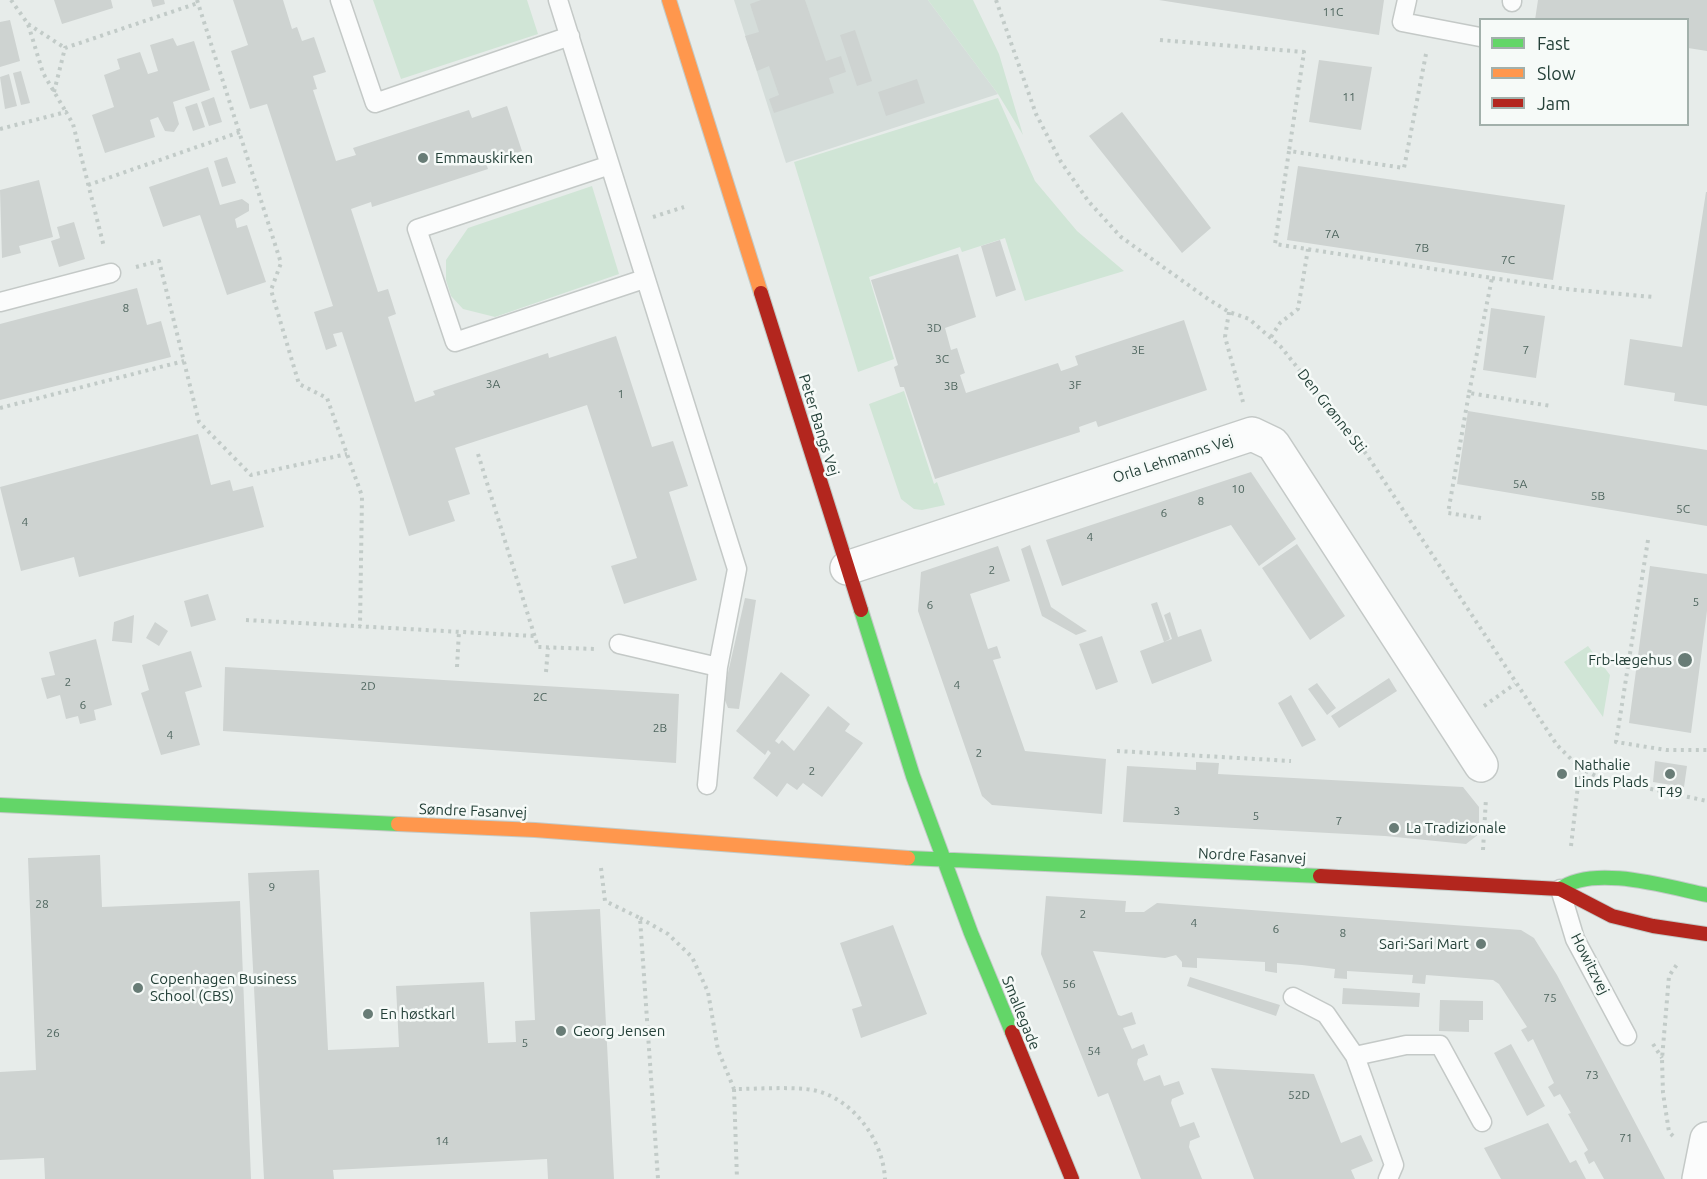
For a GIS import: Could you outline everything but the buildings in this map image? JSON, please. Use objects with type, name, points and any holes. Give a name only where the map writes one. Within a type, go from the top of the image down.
[{"type":"street","name":"Peter Bangs Vej","points":[[669,0],[913,776],[944,858]]},
{"type":"street","name":"Orla Lehmanns Vej","points":[[847,568],[1252,434],[1273,444],[1481,765]]},
{"type":"street","name":"Søndre Fasanvej","points":[[0,805],[597,834],[864,856],[944,858]]},
{"type":"street","name":"Nordre Fasanvej","points":[[944,858],[1477,883],[1567,884],[1619,880],[1707,895]]},
{"type":"street","name":"Smallegade","points":[[944,858],[971,933],[1072,1179]]},
{"type":"street","name":"Nordre Fasanvej","points":[[1567,884],[1612,916],[1653,926],[1705,922]]},
{"type":"lane","points":[[340,0],[375,103],[570,36]]},
{"type":"lane","points":[[558,0],[737,569],[718,667],[706,785]]},
{"type":"lane","points":[[1407,0],[1402,22],[1431,30],[1479,37]]},
{"type":"lane","points":[[610,165],[417,229],[455,342],[644,279]]},
{"type":"lane","points":[[0,302],[111,273]]},
{"type":"lane","points":[[619,644],[718,667]]},
{"type":"lane","name":"Howitzvej","points":[[1567,884],[1575,939],[1627,1036]]},
{"type":"lane","points":[[1293,997],[1326,1014],[1354,1056],[1394,1165],[1388,1179]]},
{"type":"lane","points":[[1354,1056],[1406,1046],[1440,1045],[1482,1122]]},
{"type":"path","points":[[11,0],[28,24],[43,73],[73,124],[111,273],[159,261],[199,422],[251,475],[347,454]]},
{"type":"path","name":"Den Grønne Sti","points":[[996,0],[1036,114],[1060,162],[1089,202],[1121,237],[1229,312],[1249,319],[1271,337],[1367,455],[1515,684],[1557,745],[1580,768]]},
{"type":"path","points":[[64,48],[197,1],[281,263],[271,290],[299,384],[327,398],[362,496],[360,626]]},
{"type":"path","points":[[28,24],[64,48]]},
{"type":"path","points":[[1289,151],[1404,168],[1431,30]]},
{"type":"path","points":[[1160,40],[1304,52],[1275,244],[1566,289],[1653,297]]},
{"type":"path","points":[[54,92],[64,48]]},
{"type":"path","points":[[0,129],[66,112]]},
{"type":"path","points":[[88,185],[240,132]]},
{"type":"path","points":[[1271,337],[1280,323],[1298,309],[1308,249]]},
{"type":"path","points":[[1481,519],[1448,513],[1492,278]]},
{"type":"path","points":[[1229,312],[1225,337],[1252,434]]},
{"type":"path","points":[[0,408],[183,361]]},
{"type":"path","points":[[1469,393],[1551,406]]},
{"type":"path","points":[[478,454],[538,647],[606,649],[619,644]]},
{"type":"path","points":[[1648,540],[1616,742],[1666,750],[1707,750]]},
{"type":"path","points":[[246,620],[534,636]]},
{"type":"path","points":[[457,667],[459,631]]},
{"type":"path","points":[[546,672],[548,648]]},
{"type":"path","points":[[1117,751],[1291,761]]},
{"type":"path","points":[[1477,883],[1485,834],[1486,778],[1481,765]]},
{"type":"path","points":[[1567,884],[1580,768],[1600,778],[1707,801]]},
{"type":"path","points":[[597,834],[605,901],[668,934],[692,957],[708,992],[718,1050],[734,1089],[737,1179]]},
{"type":"path","points":[[640,918],[658,1179]]},
{"type":"path","points":[[1702,1162],[1669,1132],[1663,1093],[1662,1059],[1669,976],[1705,922]]},
{"type":"path","points":[[734,1089],[807,1089],[836,1098],[864,1122],[878,1146],[885,1179]]},
{"type":"shaded area","points":[[734,0],[928,0],[998,94],[786,163]]},
{"type":"green space","points":[[373,0],[527,0],[538,34],[401,79]]},
{"type":"green space","points":[[928,0],[973,0],[999,54],[1023,135],[998,94]]},
{"type":"green space","points":[[998,98],[1035,181],[1077,231],[1124,271],[1025,301],[1005,238],[962,252],[960,247],[869,277],[894,359],[858,372],[794,162]]},
{"type":"green space","points":[[592,186],[619,274],[495,317],[463,309],[451,296],[446,280],[446,260],[468,228]]},
{"type":"green space","points":[[904,391],[934,484],[937,482],[945,505],[922,510],[914,509],[901,499],[869,404]]},
{"type":"green space","points":[[1588,646],[1610,675],[1603,717],[1564,662]]},
{"type":"traffic: fast","points":[[861,610],[913,776],[971,933],[1012,1032]]},
{"type":"traffic: fast","points":[[0,805],[398,824]]},
{"type":"traffic: fast","points":[[908,858],[1320,876]]},
{"type":"traffic: fast","points":[[1560,889],[1574,882],[1592,878],[1611,878],[1652,883],[1707,895]]},
{"type":"traffic: slow","points":[[669,0],[761,293]]},
{"type":"traffic: slow","points":[[398,824],[535,830],[908,858]]},
{"type":"traffic: jam","points":[[761,293],[861,610]]},
{"type":"traffic: jam","points":[[1320,876],[1560,889],[1612,916],[1653,926],[1707,934]]},
{"type":"traffic: jam","points":[[1012,1032],[1072,1179]]},
{"type":"place","name":"Emmauskirken","points":[[423,158]]},
{"type":"place","name":"Frb-lægehus","points":[[1685,660]]},
{"type":"place","name":"Nathalie Linds Plads","points":[[1562,774]]},
{"type":"place","name":"T49","points":[[1670,774]]},
{"type":"place","name":"La Tradizionale","points":[[1394,828]]},
{"type":"place","name":"Sari-Sari Mart","points":[[1481,944]]},
{"type":"place","name":"Copenhagen Business School (CBS)","points":[[138,988]]},
{"type":"place","name":"En høstkarl","points":[[368,1014]]},
{"type":"place","name":"Georg Jensen","points":[[561,1031]]}]
